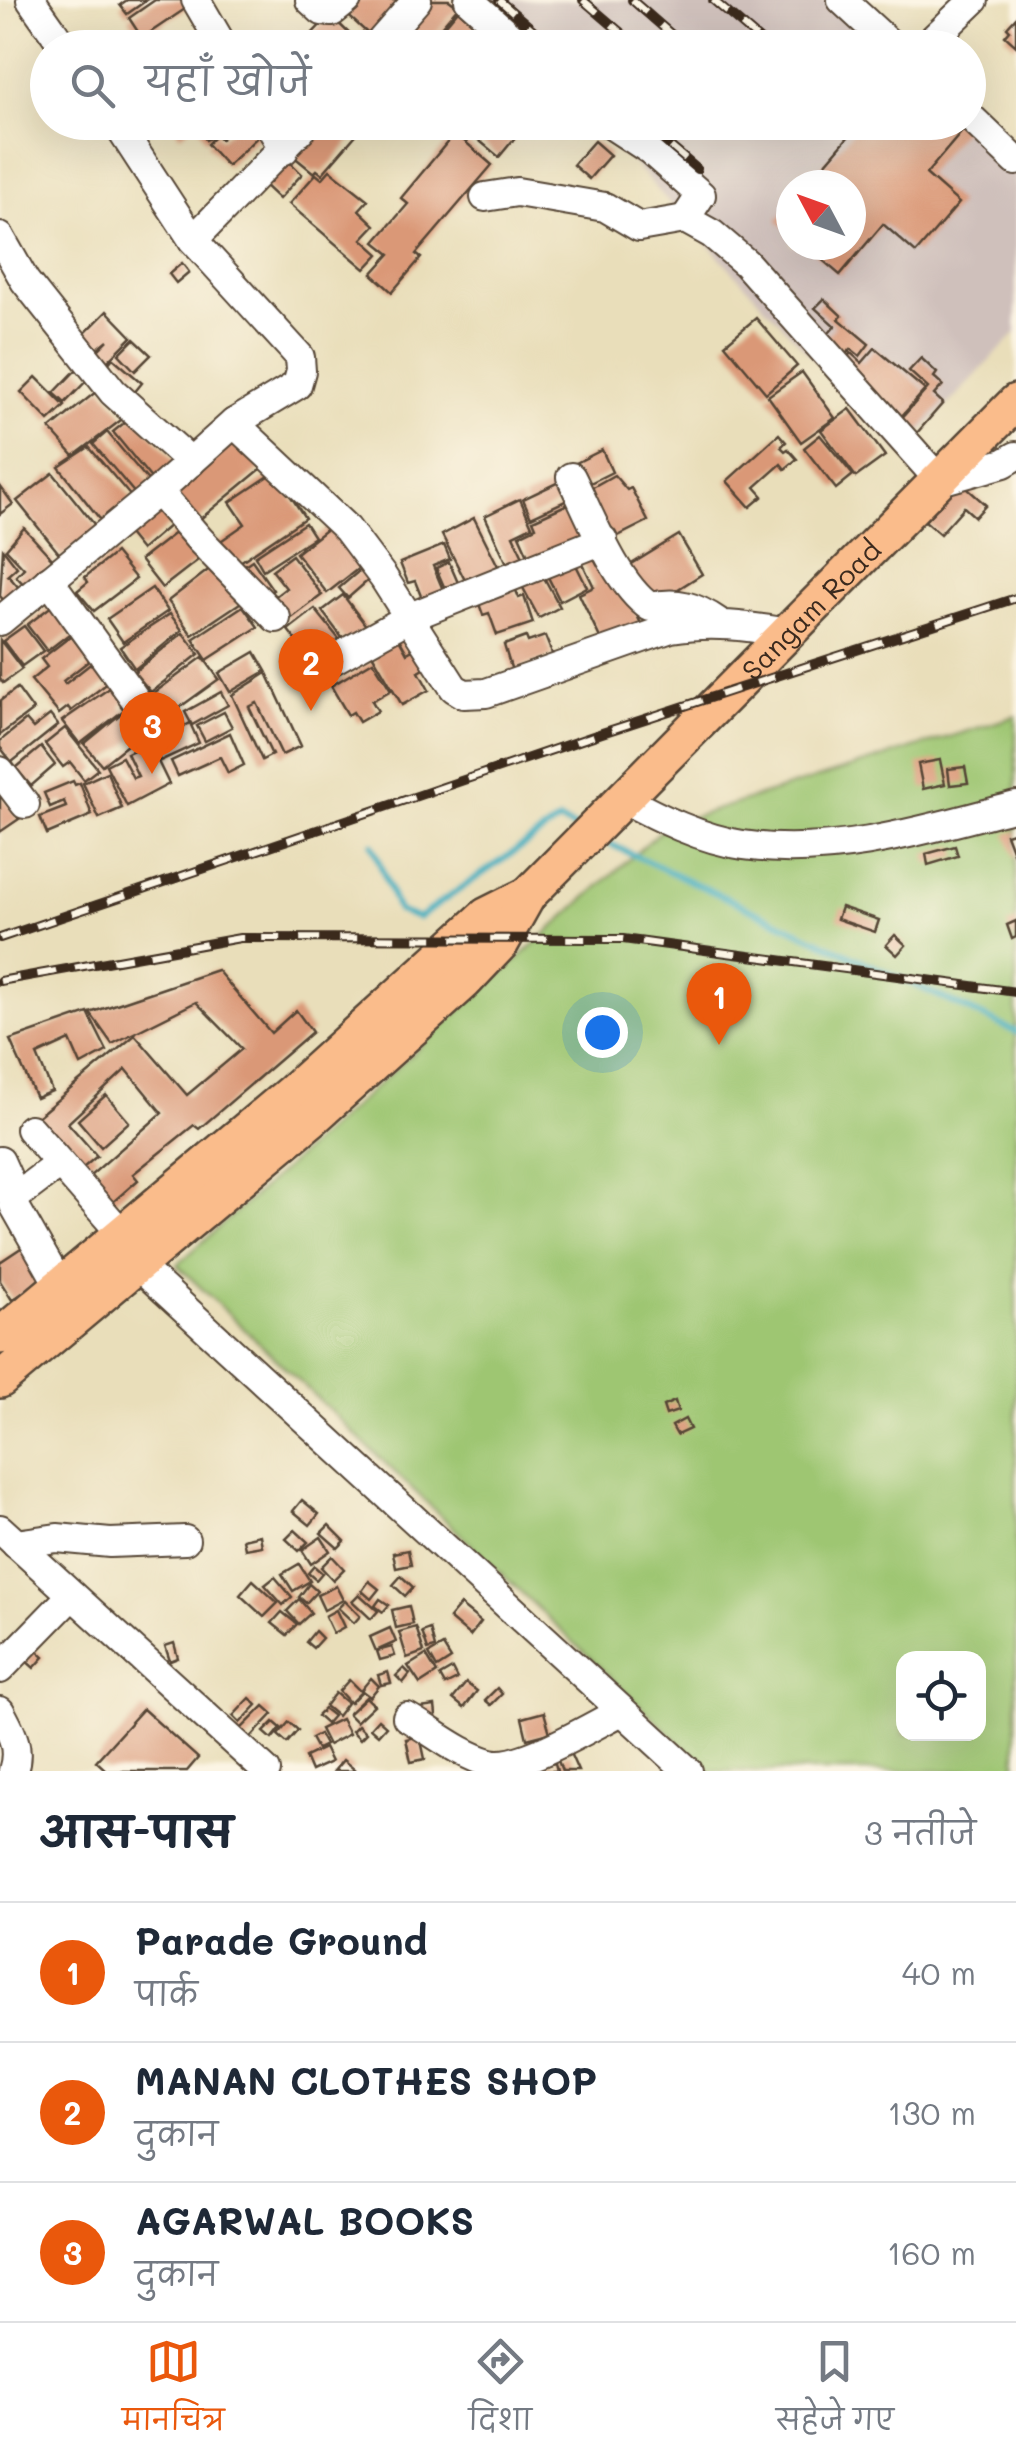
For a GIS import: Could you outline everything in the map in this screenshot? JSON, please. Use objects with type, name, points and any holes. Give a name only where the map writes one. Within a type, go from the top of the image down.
[{"type":"main road","name":"Sangam Road","points":[[124,1248],[486,916],[528,895],[1016,402]]},
{"type":"main road","points":[[0,1336],[60,1286],[124,1248]]},
{"type":"main road","points":[[0,1380],[124,1248]]},
{"type":"street","points":[[31,0],[52,30]]},
{"type":"street","points":[[196,0],[214,30]]},
{"type":"street","points":[[310,0],[322,11],[332,12],[347,0]]},
{"type":"street","points":[[390,30],[416,0]]},
{"type":"street","points":[[469,0],[503,30]]},
{"type":"street","points":[[842,0],[874,30]]},
{"type":"street","points":[[942,30],[971,1]]},
{"type":"street","points":[[986,133],[1016,161]]},
{"type":"street","points":[[0,621],[234,423],[297,385],[301,371],[300,357],[194,240],[128,140]]},
{"type":"street","points":[[278,140],[284,150]]},
{"type":"street","points":[[194,240],[293,140]]},
{"type":"street","points":[[635,140],[701,195],[685,219]]},
{"type":"street","points":[[484,197],[517,192],[604,207],[639,226],[685,219],[712,234],[746,263],[940,481],[1016,456]]},
{"type":"street","points":[[0,237],[25,281],[113,392],[191,462]]},
{"type":"street","points":[[234,423],[347,529],[410,617],[442,674],[464,694],[486,693],[671,628],[720,623],[788,633]]},
{"type":"street","points":[[571,478],[639,600],[650,607],[672,602],[690,606],[720,623]]},
{"type":"street","points":[[158,491],[276,618]]},
{"type":"street","points":[[322,666],[410,617],[603,540]]},
{"type":"street","points":[[49,580],[146,714]]},
{"type":"street","points":[[0,771],[26,804]]},
{"type":"street","points":[[614,806],[742,845],[820,848],[906,834],[1016,806]]},
{"type":"street","points":[[30,1129],[124,1248],[688,1771]]},
{"type":"street","points":[[0,1161],[11,1212],[60,1286]]},
{"type":"street","points":[[11,1212],[59,1164]]},
{"type":"street","points":[[8,1537],[110,1544],[185,1540]]},
{"type":"street","points":[[8,1537],[266,1771]]},
{"type":"street","points":[[0,1669],[72,1594]]},
{"type":"street","points":[[0,1711],[15,1740],[18,1756],[13,1771]]},
{"type":"street","points":[[407,1717],[472,1756],[495,1764],[518,1760],[622,1711]]},
{"type":"shaded area","points":[[458,0],[841,0],[877,30],[492,30]]},
{"type":"shaded area","points":[[986,134],[1016,155],[1016,333],[901,454],[612,140],[986,140]]},
{"type":"green space","points":[[1016,716],[1016,1771],[709,1771],[177,1265],[667,825]]},
{"type":"building","points":[[127,0],[147,0],[127,14],[120,5]]},
{"type":"building","points":[[155,0],[188,0],[191,5],[154,30],[137,30],[129,18]]},
{"type":"building","points":[[351,0],[411,0],[384,30],[364,30],[342,10]]},
{"type":"building","points":[[426,0],[449,0],[458,7],[438,30],[400,30]]},
{"type":"building","points":[[458,10],[481,30],[441,30]]},
{"type":"building","points":[[330,15],[346,30],[316,30]]},
{"type":"building","points":[[1016,17],[1016,46],[1005,36]]},
{"type":"building","points":[[211,140],[254,140],[227,166],[207,144]]},
{"type":"building","points":[[305,140],[351,140],[322,174],[317,170],[314,173],[292,155]]},
{"type":"building","points":[[449,140],[463,140],[492,165],[416,254],[421,258],[392,292],[372,274],[390,254],[375,242],[408,204],[401,198]]},
{"type":"building","points":[[479,140],[513,140],[499,157]]},
{"type":"building","points":[[846,140],[955,140],[926,174],[959,203],[916,253],[883,224],[866,244],[866,170],[820,170]]},
{"type":"building","points":[[594,141],[610,155],[589,179],[573,165]]},
{"type":"building","points":[[287,160],[302,174],[279,199],[264,185]]},
{"type":"building","points":[[330,170],[368,200],[359,210],[375,225],[362,239],[379,254],[365,269],[289,204],[316,174],[322,179]]},
{"type":"building","points":[[822,260],[853,260],[840,275]]},
{"type":"building","points":[[182,263],[189,272],[176,283],[169,274]]},
{"type":"building","points":[[824,299],[842,316],[839,319],[869,344],[860,356],[851,349],[844,356],[824,339],[835,326],[815,308]]},
{"type":"building","points":[[107,311],[132,337],[103,366],[93,355],[108,340],[97,349],[83,335]]},
{"type":"building","points":[[756,318],[797,366],[766,393],[725,344]]},
{"type":"building","points":[[134,339],[151,355],[135,371],[119,354]]},
{"type":"building","points":[[875,348],[925,390],[898,420],[841,364],[851,353],[862,363]]},
{"type":"building","points":[[113,358],[142,383],[129,399],[103,370]]},
{"type":"building","points":[[921,358],[943,385],[934,395],[943,403],[916,434],[900,420],[928,388],[909,371]]},
{"type":"building","points":[[79,367],[90,377],[65,403],[54,393]]},
{"type":"building","points":[[802,372],[835,418],[801,442],[768,396]]},
{"type":"building","points":[[36,377],[65,406],[49,421],[21,392]]},
{"type":"building","points":[[102,387],[125,417],[74,456],[50,429]]},
{"type":"building","points":[[850,409],[885,456],[856,477],[821,430]]},
{"type":"building","points":[[135,414],[180,468],[158,487],[113,432]]},
{"type":"building","points":[[232,431],[262,468],[193,525],[162,489]]},
{"type":"building","points":[[107,432],[151,484],[137,496],[93,444]]},
{"type":"building","points":[[779,434],[786,442],[781,447],[797,459],[785,469],[781,464],[755,487],[763,496],[750,507],[727,481]]},
{"type":"building","points":[[820,435],[853,475],[836,489],[804,448]]},
{"type":"building","points":[[89,447],[133,499],[103,523],[59,467]]},
{"type":"building","points":[[602,450],[612,472],[580,488],[570,466]]},
{"type":"building","points":[[275,472],[305,518],[228,570],[212,547],[245,524],[230,502]]},
{"type":"building","points":[[53,473],[98,529],[62,557],[17,501]]},
{"type":"building","points":[[614,475],[627,490],[631,488],[648,521],[612,539],[584,492]]},
{"type":"building","points":[[563,480],[572,498],[531,517],[523,499]]},
{"type":"building","points":[[960,482],[986,505],[975,517],[964,507],[940,534],[925,521]]},
{"type":"building","points":[[0,486],[13,504],[0,514]]},
{"type":"building","points":[[161,498],[178,518],[141,550],[124,529]]},
{"type":"building","points":[[520,499],[532,526],[513,535],[527,565],[511,572],[485,516]]},
{"type":"building","points":[[579,499],[597,537],[533,566],[519,535],[536,527],[533,520]]},
{"type":"building","points":[[474,518],[502,574],[470,590],[442,535]]},
{"type":"building","points":[[305,523],[314,537],[263,570],[255,556]]},
{"type":"building","points":[[333,524],[364,564],[327,593],[296,553]]},
{"type":"building","points":[[185,525],[207,553],[162,588],[140,560]]},
{"type":"building","points":[[24,528],[54,561],[30,591],[16,576],[24,568],[6,549]]},
{"type":"building","points":[[679,535],[702,574],[651,606],[627,567]]},
{"type":"building","points":[[444,545],[450,559],[433,566],[446,597],[425,606],[415,581],[408,583],[400,563]]},
{"type":"building","points":[[605,546],[641,624],[602,642],[579,594],[594,587],[580,558]]},
{"type":"building","points":[[3,549],[17,567],[8,575],[25,595],[10,608],[0,596]]},
{"type":"building","points":[[115,553],[136,579],[94,611],[77,591],[88,582],[85,577]]},
{"type":"building","points":[[292,555],[322,595],[289,620],[273,598],[286,588],[272,570]]},
{"type":"building","points":[[573,559],[587,587],[560,601],[546,573]]},
{"type":"building","points":[[252,560],[273,590],[255,604],[232,574]]},
{"type":"building","points":[[449,562],[462,592],[449,598],[436,568]]},
{"type":"building","points":[[216,564],[243,601],[192,635],[168,601]]},
{"type":"building","points":[[365,566],[373,576],[348,598],[339,588]]},
{"type":"building","points":[[542,574],[560,607],[539,618],[521,584]]},
{"type":"building","points":[[152,588],[168,611],[123,642],[107,619]]},
{"type":"building","points":[[515,588],[519,598],[524,596],[533,623],[497,635],[489,613],[483,615],[478,601]]},
{"type":"building","points":[[343,595],[367,627],[346,643],[322,611]]},
{"type":"building","points":[[53,605],[73,631],[47,651],[27,625]]},
{"type":"building","points":[[243,606],[258,627],[207,660],[193,639]]},
{"type":"building","points":[[315,609],[343,644],[316,666],[288,630]]},
{"type":"building","points":[[170,614],[182,630],[135,669],[120,647]]},
{"type":"building","points":[[24,626],[43,651],[22,666],[3,641]]},
{"type":"building","points":[[183,633],[199,654],[151,692],[134,672]]},
{"type":"building","points":[[397,635],[407,653],[422,645],[433,664],[419,672],[429,690],[402,705],[370,650]]},
{"type":"building","points":[[71,636],[90,660],[63,681],[65,684],[93,662],[109,682],[71,711],[68,707],[59,714],[31,680],[47,667],[41,659]]},
{"type":"building","points":[[545,636],[553,656],[512,671],[504,645],[526,637],[528,642]]},
{"type":"building","points":[[0,640],[22,669],[3,683],[0,679]]},
{"type":"building","points":[[255,652],[266,671],[230,692],[219,673]]},
{"type":"building","points":[[203,657],[219,679],[169,715],[154,693]]},
{"type":"building","points":[[373,661],[391,690],[372,701],[378,711],[359,722],[353,712],[348,715],[331,686]]},
{"type":"building","points":[[267,673],[301,746],[282,755],[257,703],[249,707],[272,755],[262,760],[232,695]]},
{"type":"building","points":[[114,685],[127,701],[121,706],[124,710],[80,744],[62,721]]},
{"type":"building","points":[[17,688],[33,710],[0,735],[0,701]]},
{"type":"building","points":[[221,692],[228,705],[192,725],[185,712]]},
{"type":"building","points":[[129,707],[147,729],[102,765],[84,744]]},
{"type":"building","points":[[224,712],[232,727],[205,741],[197,726]]},
{"type":"building","points":[[50,715],[58,725],[12,762],[0,741],[26,720],[33,728]]},
{"type":"building","points":[[180,716],[185,726],[190,723],[199,743],[160,761],[147,732]]},
{"type":"building","points":[[65,728],[98,769],[84,780],[70,762],[63,767],[45,744]]},
{"type":"building","points":[[230,733],[244,765],[228,773],[220,757],[178,776],[171,761]]},
{"type":"building","points":[[149,743],[169,784],[127,806],[106,765],[122,757],[133,778],[138,776],[127,753]]},
{"type":"building","points":[[41,747],[55,765],[31,786],[16,768]]},
{"type":"building","points":[[940,760],[945,784],[923,789],[918,764]]},
{"type":"building","points":[[965,767],[968,783],[950,785],[948,769]]},
{"type":"building","points":[[107,772],[122,808],[99,818],[83,783]]},
{"type":"building","points":[[73,781],[75,785],[80,783],[92,815],[47,834],[40,817],[66,807],[64,801],[50,807],[44,793]]},
{"type":"building","points":[[0,798],[19,819],[0,832]]},
{"type":"building","points":[[1016,831],[1016,860],[1006,834]]},
{"type":"building","points":[[955,846],[958,856],[928,865],[926,854]]},
{"type":"building","points":[[841,907],[879,920],[875,932],[837,919]]},
{"type":"building","points":[[1016,921],[1016,937],[1012,939],[1007,925]]},
{"type":"building","points":[[895,935],[906,945],[897,955],[886,945]]},
{"type":"building","points":[[217,970],[271,1033],[296,1010],[312,1032],[199,1129],[194,1125],[133,1174],[138,1180],[105,1209],[82,1183],[162,1113],[126,1069],[68,1123],[97,1156],[77,1173],[31,1122],[135,1035],[187,1095],[242,1049],[196,1002],[112,1044],[90,1013]]},
{"type":"building","points":[[88,1013],[107,1051],[81,1065],[70,1040],[37,1055],[52,1091],[36,1098],[10,1040]]},
{"type":"building","points":[[106,1095],[129,1122],[101,1147],[78,1120]]},
{"type":"building","points":[[30,1242],[51,1275],[12,1300],[0,1281],[0,1262]]},
{"type":"building","points":[[675,1401],[678,1411],[666,1415],[663,1406]]},
{"type":"building","points":[[685,1419],[690,1429],[677,1435],[672,1426]]},
{"type":"building","points":[[302,1500],[319,1514],[310,1525],[293,1511]]},
{"type":"building","points":[[329,1525],[345,1541],[338,1548],[321,1533]]},
{"type":"building","points":[[295,1530],[308,1542],[299,1551],[286,1539]]},
{"type":"building","points":[[260,1535],[262,1546],[245,1549],[243,1539]]},
{"type":"building","points":[[321,1537],[330,1551],[311,1564],[302,1550]]},
{"type":"building","points":[[408,1550],[411,1565],[396,1568],[393,1553]]},
{"type":"building","points":[[332,1556],[344,1569],[333,1580],[321,1567]]},
{"type":"building","points":[[299,1564],[310,1581],[293,1591],[282,1574]]},
{"type":"building","points":[[314,1566],[322,1573],[316,1580],[308,1573]]},
{"type":"building","points":[[401,1576],[413,1587],[405,1596],[393,1585]]},
{"type":"building","points":[[275,1577],[292,1597],[283,1605],[265,1585]]},
{"type":"building","points":[[253,1580],[278,1603],[264,1617],[240,1595]]},
{"type":"building","points":[[369,1581],[379,1589],[371,1599],[362,1591]]},
{"type":"building","points":[[309,1584],[317,1591],[306,1603],[299,1597]]},
{"type":"building","points":[[336,1586],[343,1600],[324,1610],[317,1595]]},
{"type":"building","points":[[359,1594],[378,1611],[371,1619],[352,1601]]},
{"type":"building","points":[[299,1599],[311,1613],[299,1624],[287,1611]]},
{"type":"building","points":[[380,1599],[389,1605],[383,1612],[375,1606]]},
{"type":"building","points":[[345,1601],[360,1616],[354,1623],[338,1608]]},
{"type":"building","points":[[460,1605],[481,1622],[470,1636],[449,1618]]},
{"type":"building","points":[[409,1606],[413,1624],[396,1628],[392,1610]]},
{"type":"building","points":[[336,1610],[344,1627],[333,1633],[325,1616]]},
{"type":"building","points":[[282,1612],[297,1624],[287,1635],[272,1623]]},
{"type":"building","points":[[416,1627],[424,1652],[407,1658],[399,1632]]},
{"type":"building","points":[[390,1628],[396,1642],[376,1651],[370,1637]]},
{"type":"building","points":[[430,1629],[435,1648],[428,1650],[422,1632]]},
{"type":"building","points":[[315,1631],[322,1638],[313,1648],[306,1642]]},
{"type":"building","points":[[174,1643],[178,1658],[170,1661],[165,1646]]},
{"type":"building","points":[[443,1646],[451,1659],[437,1668],[429,1654]]},
{"type":"building","points":[[392,1647],[395,1656],[380,1660],[377,1651]]},
{"type":"building","points":[[35,1649],[44,1657],[34,1668],[25,1660]]},
{"type":"building","points":[[426,1655],[437,1673],[420,1684],[408,1666]]},
{"type":"building","points":[[404,1668],[410,1674],[403,1683],[396,1676]]},
{"type":"building","points":[[452,1669],[457,1679],[445,1685],[440,1676]]},
{"type":"building","points":[[388,1672],[391,1683],[381,1685],[378,1675]]},
{"type":"building","points":[[371,1678],[379,1686],[370,1697],[361,1690]]},
{"type":"building","points":[[349,1680],[361,1692],[350,1703],[339,1691]]},
{"type":"building","points":[[466,1683],[477,1691],[464,1708],[453,1699]]},
{"type":"building","points":[[497,1688],[502,1694],[491,1705],[485,1700]]},
{"type":"building","points":[[335,1693],[347,1703],[337,1716],[325,1706]]},
{"type":"building","points":[[366,1697],[374,1705],[356,1722],[348,1714]]},
{"type":"building","points":[[250,1698],[257,1705],[240,1723],[233,1716]]},
{"type":"building","points":[[264,1706],[273,1714],[240,1749],[230,1740]]},
{"type":"building","points":[[435,1706],[437,1724],[421,1726],[420,1708]]},
{"type":"building","points":[[143,1709],[198,1758],[187,1771],[107,1771],[96,1761]]},
{"type":"building","points":[[324,1709],[333,1716],[326,1724],[317,1716]]},
{"type":"building","points":[[544,1712],[550,1733],[527,1739],[522,1718]]},
{"type":"building","points":[[341,1719],[349,1734],[328,1745],[320,1729]]},
{"type":"building","points":[[378,1719],[386,1726],[378,1735],[370,1728]]},
{"type":"building","points":[[274,1722],[281,1728],[272,1739],[264,1732]]},
{"type":"building","points":[[289,1722],[298,1730],[287,1743],[278,1735]]},
{"type":"building","points":[[358,1725],[366,1733],[360,1739],[352,1731]]},
{"type":"building","points":[[319,1734],[325,1745],[317,1749],[311,1738]]},
{"type":"building","points":[[420,1736],[425,1759],[411,1762],[406,1739]]},
{"type":"building","points":[[324,1748],[331,1762],[311,1771],[305,1757]]},
{"type":"building","points":[[570,1753],[578,1771],[562,1771],[557,1758]]},
{"type":"building","points":[[343,1760],[354,1769],[334,1771]]},
{"type":"building","points":[[555,1763],[557,1771],[539,1771],[538,1767]]},
{"type":"waterway","points":[[372,844],[398,911],[418,918],[559,821],[577,829]]},
{"type":"waterway","points":[[597,838],[1016,1032]]},
{"type":"railway","points":[[499,0],[533,30]]},
{"type":"railway","points":[[583,0],[618,30]]},
{"type":"railway","points":[[632,0],[666,30]]},
{"type":"railway","points":[[713,0],[748,30]]},
{"type":"railway","points":[[663,140],[697,169]]},
{"type":"railway","points":[[0,938],[602,733],[1016,598]]},
{"type":"railway","points":[[0,981],[240,938],[623,939],[1016,992]]},
{"type":"place","name":"MANAN CLOTHES SHOP","points":[[311,711]]},
{"type":"place","name":"AGARWAL BOOKS","points":[[152,774]]},
{"type":"place","name":"Parade Ground","points":[[719,1045]]}]
